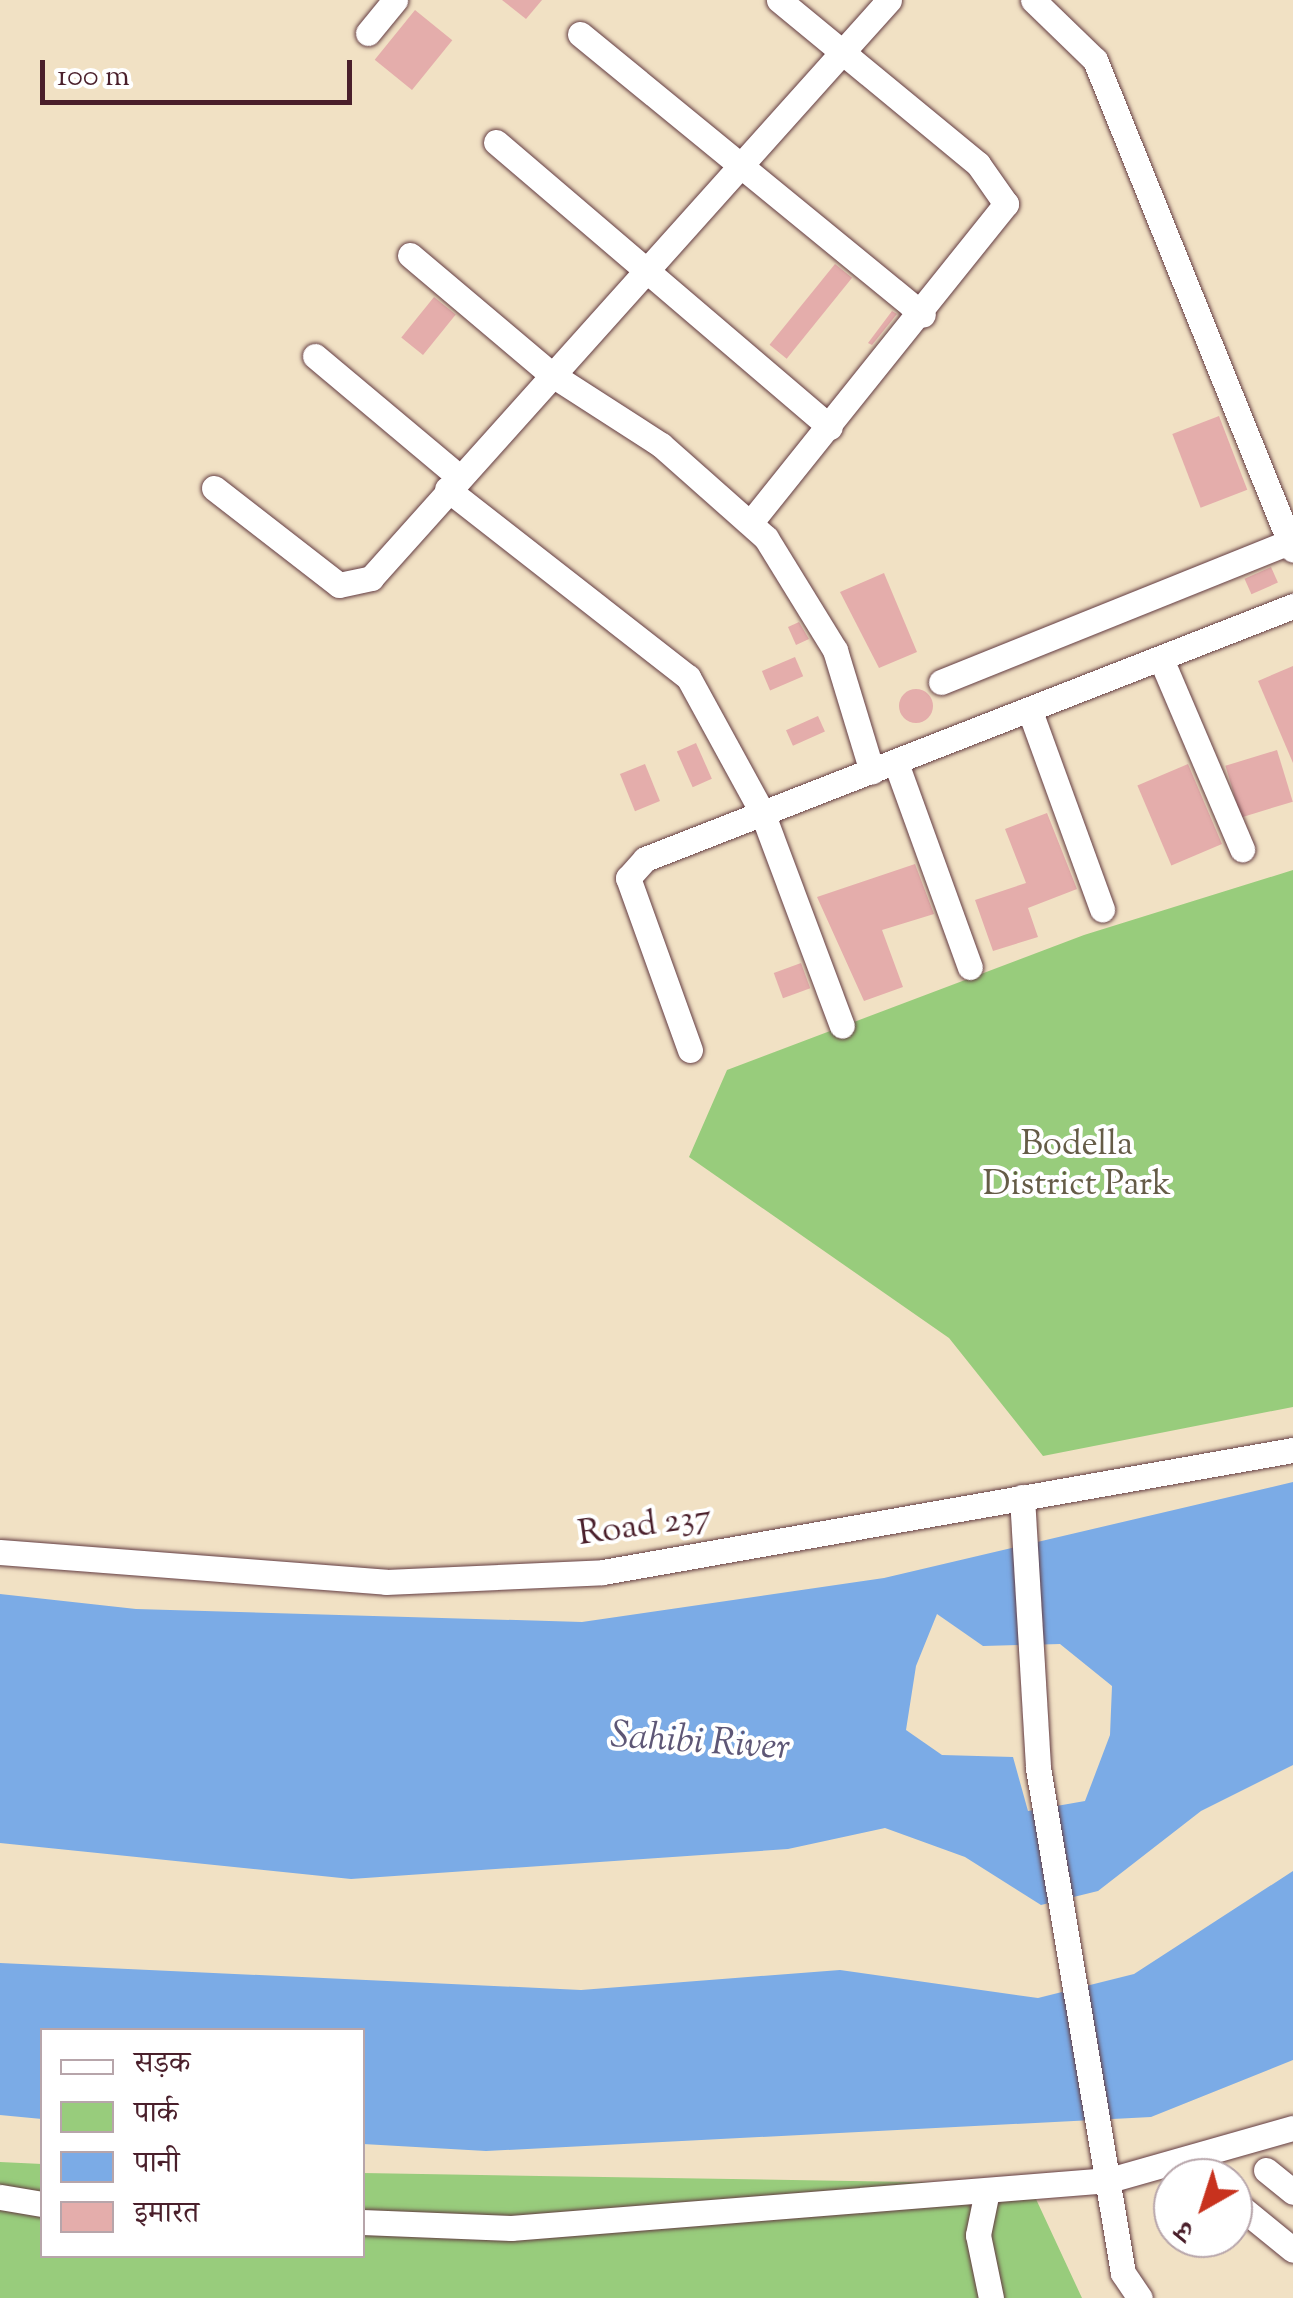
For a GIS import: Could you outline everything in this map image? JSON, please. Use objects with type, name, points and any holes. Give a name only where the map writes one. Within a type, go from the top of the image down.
[{"type":"street","points":[[368,33],[395,0]]},
{"type":"street","points":[[750,522],[990,234],[1006,204],[1002,188],[778,0]]},
{"type":"street","points":[[214,488],[340,586],[358,587],[889,0]]},
{"type":"street","points":[[940,682],[1291,546],[1095,60],[1033,0]]},
{"type":"street","points":[[580,34],[923,315]]},
{"type":"street","points":[[496,142],[830,427]]},
{"type":"street","points":[[410,255],[552,374],[662,444],[750,522],[835,650],[970,968]]},
{"type":"street","points":[[315,356],[453,483],[688,677],[762,812],[842,1026]]},
{"type":"street","points":[[690,1050],[628,878],[645,859],[1030,714],[1293,606]]},
{"type":"street","points":[[1162,659],[1242,849]]},
{"type":"street","points":[[1030,714],[1102,909]]},
{"type":"street","name":"Road 237","points":[[0,1552],[386,1582],[603,1572],[1293,1450]]},
{"type":"street","points":[[1022,1498],[1038,1768],[1081,1983],[1107,2142],[1123,2274],[1140,2298]]},
{"type":"street","points":[[365,2222],[511,2228],[1110,2180],[1293,2128]]},
{"type":"street","points":[[1266,2170],[1293,2192]]},
{"type":"street","points":[[986,2191],[978,2235],[991,2298]]},
{"type":"street","points":[[0,2198],[40,2204]]},
{"type":"street","points":[[1253,2217],[1293,2250]]},
{"type":"green space","name":"Bodella District Park","points":[[1293,870],[1293,1407],[1043,1456],[949,1338],[689,1157],[727,1070],[1084,935]]},
{"type":"green space","points":[[0,2162],[40,2164],[40,2258],[365,2258],[365,2173],[1029,2184],[1082,2298],[0,2298]]},
{"type":"water","name":"Sahibi River","points":[[1293,1482],[1293,1765],[1201,1811],[1098,1891],[1041,1905],[965,1857],[885,1828],[788,1849],[351,1879],[0,1843],[0,1594],[136,1609],[582,1622],[884,1578]],"holes":[[[937,1614],[983,1646],[1060,1644],[1112,1686],[1110,1735],[1085,1801],[1028,1811],[1013,1757],[942,1755],[906,1730],[916,1666]]]},
{"type":"water","points":[[1293,1871],[1293,2060],[1151,2117],[486,2151],[365,2144],[365,2028],[40,2028],[40,2119],[0,2115],[0,1963],[581,1990],[840,1970],[1038,1998],[1134,1974]]},
{"type":"building","points":[[502,0],[542,0],[526,19]]},
{"type":"building","points":[[415,10],[452,40],[412,90],[375,60]]},
{"type":"building","points":[[835,264],[852,278],[787,359],[770,345]]},
{"type":"building","points":[[434,297],[456,315],[423,355],[401,337]]},
{"type":"building","points":[[892,311],[897,314],[872,345],[868,343]]},
{"type":"building","points":[[1219,416],[1247,490],[1201,508],[1172,434]]},
{"type":"building","points":[[1271,567],[1278,583],[1251,594],[1245,579]]},
{"type":"building","points":[[884,573],[917,652],[879,668],[840,592]]},
{"type":"building","points":[[799,622],[809,639],[796,645],[788,627]]},
{"type":"building","points":[[795,657],[803,676],[770,690],[762,671]]},
{"type":"building","points":[[1293,666],[1293,763],[1258,681]]},
{"type":"building","points":[[916,689],[928,694],[933,706],[928,718],[916,723],[904,718],[899,706],[904,694]]},
{"type":"building","points":[[818,716],[825,732],[793,746],[786,730]]},
{"type":"building","points":[[696,743],[712,779],[693,787],[677,752]]},
{"type":"building","points":[[1277,750],[1293,802],[1241,817],[1225,766]]},
{"type":"building","points":[[645,764],[660,801],[635,811],[620,774]]},
{"type":"building","points":[[1188,764],[1222,844],[1171,866],[1137,785]]},
{"type":"building","points":[[1047,813],[1077,889],[1028,908],[1038,937],[993,951],[975,900],[1026,883],[1005,829]]},
{"type":"building","points":[[915,864],[934,914],[882,930],[903,987],[864,1001],[817,897]]},
{"type":"building","points":[[801,963],[810,988],[783,998],[774,973]]}]
